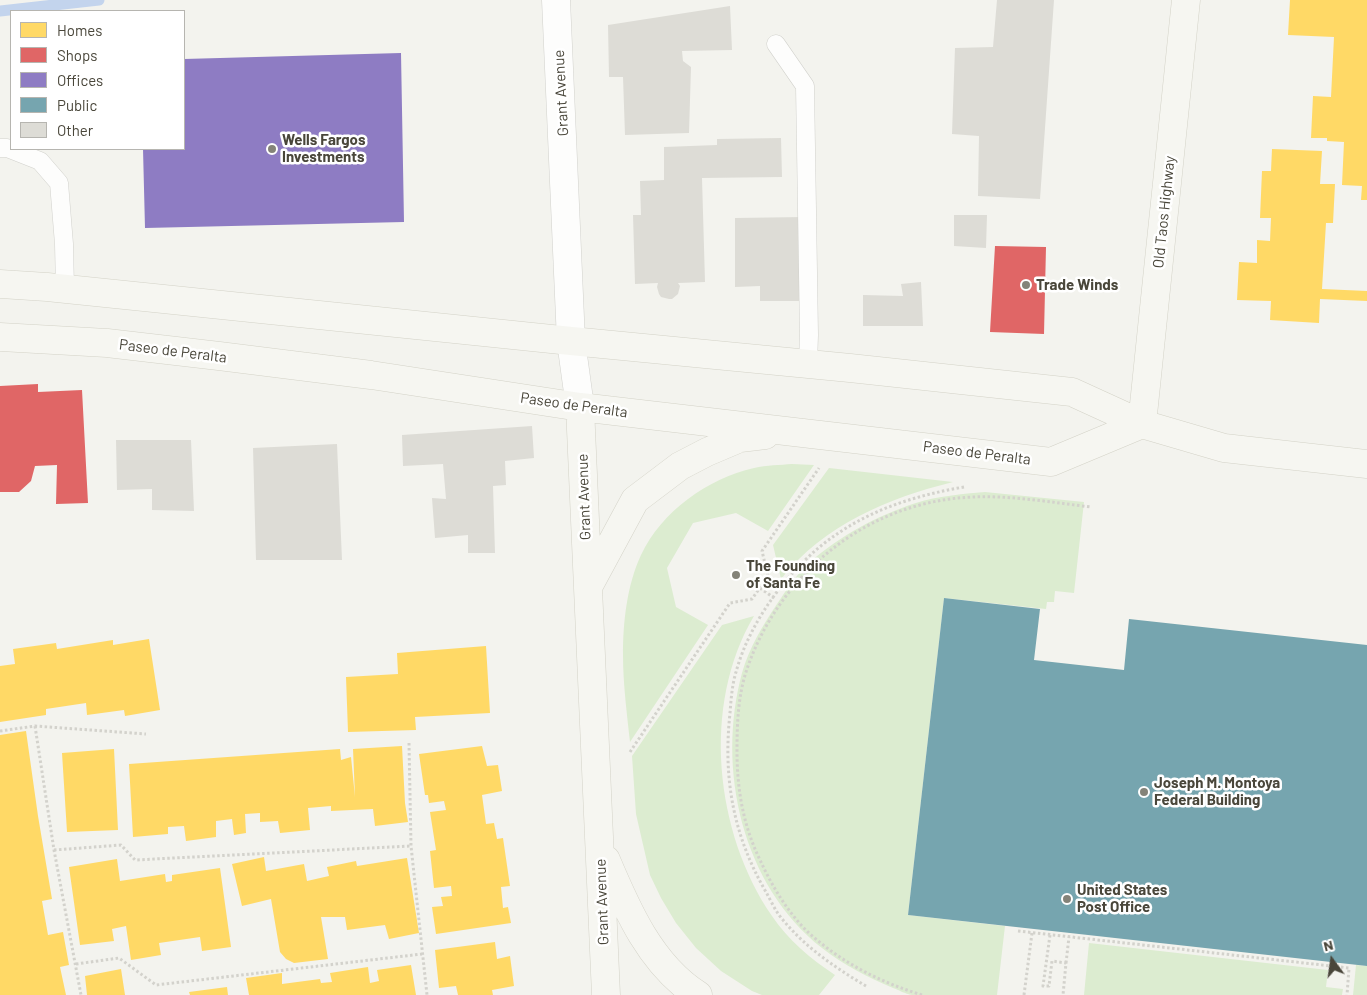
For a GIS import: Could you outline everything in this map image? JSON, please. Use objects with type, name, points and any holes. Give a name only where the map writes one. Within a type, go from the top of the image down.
[{"type":"main road","name":"Old Taos Highway","points":[[1142,424],[1186,0]]},
{"type":"main road","points":[[0,284],[65,289],[1072,392],[1142,424],[1224,448],[1367,464]]},
{"type":"main road","name":"Paseo de Peralta","points":[[0,337],[106,343],[229,357],[371,375],[580,406],[1051,462],[1142,424]]},
{"type":"main road","name":"Grant Avenue","points":[[580,406],[606,995]]},
{"type":"main road","points":[[588,587],[636,500],[673,472],[707,452],[740,438],[794,431]]},
{"type":"main road","points":[[600,844],[618,889],[638,930],[664,964],[689,989],[698,995]]},
{"type":"street","name":"Grant Avenue","points":[[556,0],[571,341],[580,406]]},
{"type":"lane","points":[[776,44],[805,86],[808,364]]},
{"type":"lane","points":[[12,150],[40,161],[59,183],[64,244],[65,289]]},
{"type":"path","points":[[628,755],[730,603],[752,599],[760,588],[768,576],[762,551],[824,462]]},
{"type":"path","points":[[866,986],[838,969],[806,944],[778,914],[759,880],[743,845],[734,813],[729,781],[728,749],[732,695],[736,672],[758,619],[794,572],[817,549],[837,534],[882,511],[916,497],[970,486]]},
{"type":"path","points":[[922,995],[870,975],[840,958],[808,931],[781,898],[766,873],[751,842],[742,808],[737,775],[739,703],[746,672],[757,644],[775,612],[794,585],[812,565],[846,540],[887,517],[919,505],[954,497],[1006,496],[1091,507]]},
{"type":"path","points":[[760,588],[774,598]]},
{"type":"path","points":[[35,726],[54,850],[81,995]]},
{"type":"path","points":[[0,731],[35,726],[146,734]]},
{"type":"path","points":[[409,743],[411,846],[427,995]]},
{"type":"path","points":[[54,850],[121,845],[135,860],[411,846]]},
{"type":"path","points":[[1018,931],[1349,968],[1346,995]]},
{"type":"path","points":[[1024,995],[1032,933]]},
{"type":"path","points":[[1050,935],[1043,986],[1049,986],[1052,961],[1066,963]]},
{"type":"path","points":[[1063,995],[1069,937]]},
{"type":"path","points":[[76,964],[119,958],[156,985],[422,954]]},
{"type":"green space","points":[[792,464],[814,465],[768,531],[736,513],[693,523],[667,568],[676,607],[708,625],[630,742],[623,666],[625,617],[632,579],[641,555],[650,539],[661,524],[688,499],[719,480],[754,468]]},
{"type":"green space","points":[[829,468],[953,482],[905,496],[859,516],[817,543],[781,579],[773,545]]},
{"type":"green space","points":[[985,492],[1084,502],[1074,593],[1055,591],[1054,602],[1047,602],[1046,609],[944,598],[908,915],[1005,926],[997,995],[912,995],[865,975],[830,954],[795,922],[772,892],[755,859],[742,823],[735,786],[732,748],[735,710],[742,673],[757,637],[788,587],[810,562],[860,527],[902,508],[933,499]]},
{"type":"green space","points":[[754,616],[737,651],[726,689],[721,728],[722,768],[727,808],[738,847],[753,883],[772,916],[800,949],[835,975],[819,995],[762,995],[752,991],[721,971],[696,948],[676,923],[650,875],[636,814],[632,756],[722,625]]},
{"type":"green space","points":[[1089,943],[1328,970],[1326,987],[1343,989],[1342,995],[1084,995]]},
{"type":"green space","points":[[1356,965],[1367,966],[1367,995],[1353,995]]},
{"type":"building: Homes","points":[[1290,0],[1367,0],[1367,200],[1361,200],[1362,186],[1342,185],[1344,142],[1327,141],[1327,138],[1311,138],[1313,96],[1331,97],[1334,37],[1288,35]]},
{"type":"building: Homes","points":[[1272,149],[1322,151],[1320,184],[1335,184],[1333,223],[1326,223],[1322,289],[1367,291],[1367,301],[1320,299],[1319,323],[1270,320],[1271,301],[1237,300],[1239,262],[1257,263],[1257,240],[1270,241],[1271,218],[1260,218],[1262,171],[1271,171]]},
{"type":"building: Homes","points":[[149,639],[160,710],[125,716],[124,710],[87,715],[86,703],[46,709],[46,715],[0,722],[0,666],[15,664],[13,649],[56,643],[57,649],[113,640],[113,645]]},
{"type":"building: Homes","points":[[486,646],[490,713],[415,717],[416,730],[348,732],[346,677],[398,674],[397,653]]},
{"type":"building: Homes","points":[[26,731],[52,899],[42,901],[48,935],[63,932],[69,965],[60,967],[66,995],[0,995],[0,735]]},
{"type":"building: Homes","points":[[402,746],[408,822],[375,826],[373,809],[331,811],[331,806],[308,808],[310,830],[280,833],[278,821],[260,822],[260,813],[245,814],[246,833],[234,835],[232,819],[216,821],[216,837],[186,841],[184,826],[168,827],[168,834],[133,837],[129,764],[340,749],[341,760],[351,757],[355,797],[353,749]]},
{"type":"building: Homes","points":[[482,746],[487,766],[498,765],[502,791],[482,795],[486,824],[494,823],[497,839],[503,838],[510,886],[501,887],[503,908],[508,907],[511,923],[436,934],[432,907],[443,906],[441,897],[452,896],[451,886],[434,888],[430,851],[436,850],[430,812],[446,810],[444,801],[429,803],[428,795],[425,795],[419,754]]},
{"type":"building: Homes","points":[[114,749],[118,830],[67,832],[62,753]]},
{"type":"building: Homes","points":[[264,857],[266,871],[304,864],[307,881],[329,876],[327,867],[356,861],[357,866],[407,858],[419,933],[389,939],[385,925],[347,930],[345,917],[321,917],[328,959],[294,963],[286,959],[280,952],[271,899],[242,906],[232,864]]},
{"type":"building: Homes","points":[[117,859],[120,881],[165,874],[166,882],[172,881],[172,875],[220,868],[231,947],[202,951],[200,937],[159,943],[161,955],[131,960],[126,926],[112,929],[114,941],[80,945],[69,867]]},
{"type":"building: Homes","points":[[495,942],[497,959],[510,956],[514,986],[492,990],[493,995],[458,995],[456,986],[439,988],[435,950]]},
{"type":"building: Homes","points":[[411,965],[416,995],[249,995],[246,978],[282,973],[282,984],[320,979],[321,983],[332,982],[330,973],[368,967],[370,983],[379,981],[377,970]]},
{"type":"building: Homes","points":[[121,969],[125,995],[87,995],[85,976]]},
{"type":"building: Homes","points":[[227,987],[228,995],[190,995],[189,992]]},
{"type":"building: Shops","points":[[995,246],[1046,247],[1044,334],[990,332]]},
{"type":"building: Shops","points":[[38,384],[38,392],[82,390],[88,503],[56,504],[57,465],[35,466],[31,481],[19,492],[0,492],[0,386]]},
{"type":"building: Offices","points":[[401,53],[404,222],[145,228],[143,150],[185,150],[185,59]]},
{"type":"building: Public","name":"Joseph M. Montoya Federal Building","points":[[944,598],[1040,609],[1034,660],[1124,670],[1129,619],[1367,645],[1367,966],[908,915]]},
{"type":"building: Other","points":[[997,0],[1054,0],[1040,199],[978,196],[979,136],[952,134],[955,48],[993,47]]},
{"type":"building: Other","points":[[730,6],[732,50],[682,51],[683,61],[691,67],[689,133],[625,135],[623,77],[609,77],[608,25]]},
{"type":"building: Other","points":[[781,138],[782,177],[702,178],[705,282],[678,283],[680,286],[678,294],[672,299],[661,297],[657,287],[658,283],[635,284],[633,215],[641,215],[640,181],[664,180],[664,147],[717,145],[717,139]]},
{"type":"building: Other","points":[[954,215],[987,215],[986,248],[954,246]]},
{"type":"building: Other","points":[[804,217],[801,301],[760,301],[760,286],[735,287],[735,218]]},
{"type":"building: Other","points":[[921,282],[923,326],[863,326],[863,295],[903,296],[901,284]]},
{"type":"building: Other","points":[[532,426],[534,458],[505,461],[506,485],[493,486],[495,553],[468,553],[468,535],[435,538],[432,498],[446,499],[443,464],[403,466],[402,435]]},
{"type":"building: Other","points":[[116,440],[191,440],[194,511],[152,510],[152,489],[117,490]]},
{"type":"building: Other","points":[[337,444],[342,560],[256,560],[253,448]]},
{"type":"waterway","points":[[0,11],[99,0]]},
{"type":"place","name":"Wells Fargos Investments","points":[[272,149]]},
{"type":"place","name":"Trade Winds","points":[[1026,285]]},
{"type":"place","name":"The Founding of Santa Fe","points":[[736,575]]},
{"type":"place","name":"Joseph M. Montoya Federal Building","points":[[1144,792]]},
{"type":"place","name":"United States Post Office","points":[[1067,899]]}]
